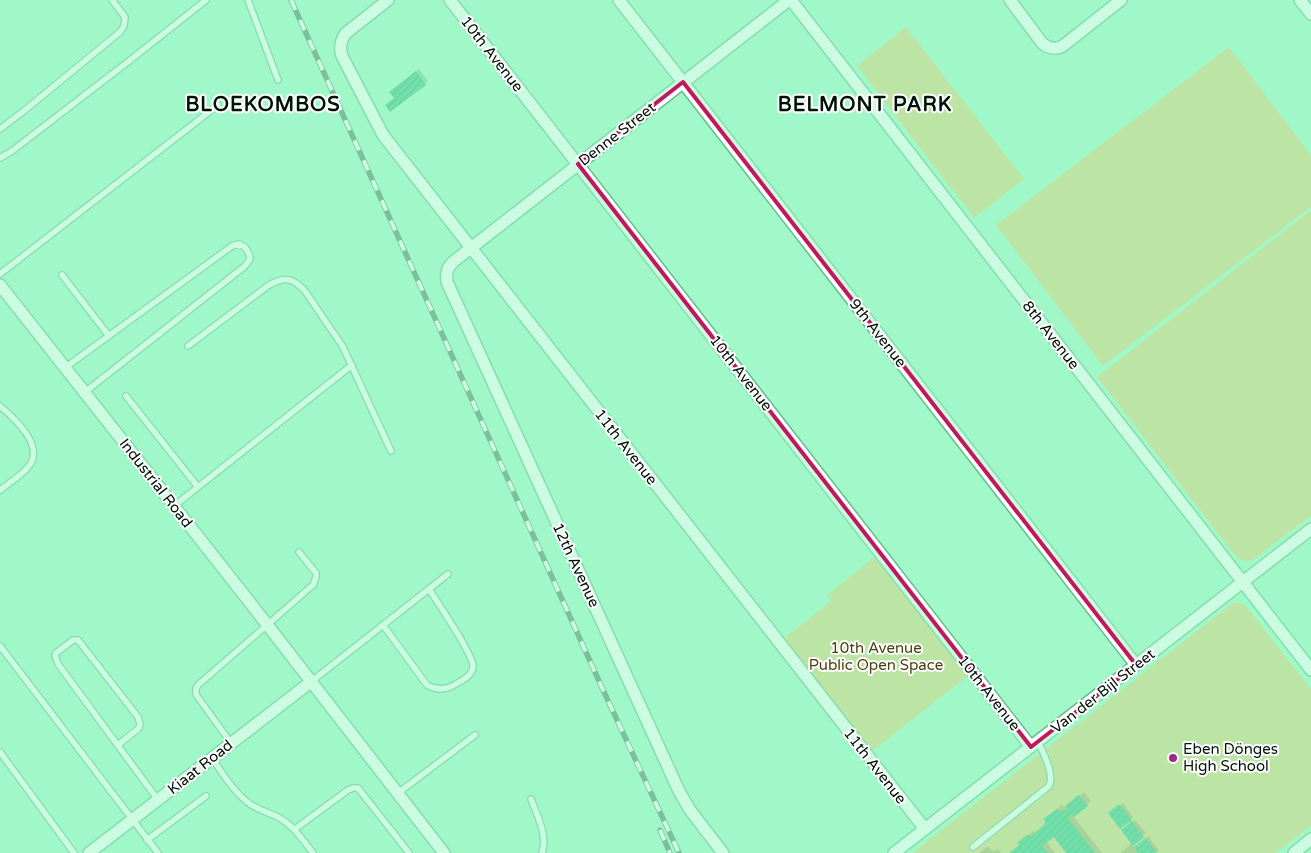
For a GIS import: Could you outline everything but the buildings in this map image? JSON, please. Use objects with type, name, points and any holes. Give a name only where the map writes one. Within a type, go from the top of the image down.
[{"type":"street","name":"11th Avenue","points":[[388,0],[346,33],[341,43],[342,56],[383,135],[925,829]]},
{"type":"street","name":"10th Avenue","points":[[450,0],[1035,744]]},
{"type":"street","name":"9th Avenue","points":[[619,0],[1136,665]]},
{"type":"street","name":"Denne Street","points":[[448,268],[453,262],[578,164],[790,0]]},
{"type":"street","name":"8th Avenue","points":[[790,0],[1311,670]]},
{"type":"street","points":[[1010,0],[1042,43],[1045,46],[1057,48],[1064,45],[1121,0]]},
{"type":"street","points":[[1300,0],[1311,14]]},
{"type":"street","name":"12th Avenue","points":[[448,268],[446,272],[447,282],[680,791],[690,810],[723,853]]},
{"type":"street","name":"Industrial Road","points":[[2,293],[85,392],[312,681],[444,853]]},
{"type":"street","name":"Van der Bijl Street","points":[[894,853],[1311,529]]},
{"type":"street","name":"Kiaat Road","points":[[89,853],[312,681]]},
{"type":"street","points":[[1294,853],[1311,839]]},
{"type":"lane","points":[[0,129],[120,32],[124,26],[125,17],[112,0]]},
{"type":"lane","points":[[0,158],[28,139],[206,0]]},
{"type":"lane","points":[[248,0],[278,80]]},
{"type":"lane","points":[[0,274],[218,105]]},
{"type":"lane","points":[[66,368],[232,246],[242,245],[248,252],[250,259],[245,266],[85,392]]},
{"type":"lane","points":[[62,274],[109,336]]},
{"type":"lane","points":[[188,346],[269,285],[279,280],[293,280],[305,291],[336,336],[352,365],[391,451]]},
{"type":"lane","points":[[174,506],[352,365]]},
{"type":"lane","points":[[126,396],[198,487]]},
{"type":"lane","points":[[0,406],[18,423],[31,442],[33,452],[31,463],[0,490]]},
{"type":"lane","points":[[231,744],[197,696],[196,688],[313,585],[316,573],[299,552]]},
{"type":"lane","points":[[312,681],[448,574]]},
{"type":"lane","points":[[383,625],[427,685],[440,690],[448,689],[464,680],[472,671],[473,664],[471,658],[429,589]]},
{"type":"lane","points":[[118,745],[139,728],[140,720],[78,640],[73,640],[56,653],[56,660],[158,800]]},
{"type":"lane","points":[[0,646],[158,853]]},
{"type":"lane","points":[[398,794],[475,735]]},
{"type":"lane","points":[[973,846],[1049,786],[1052,778],[1051,774],[1035,744]]},
{"type":"lane","points":[[0,752],[74,853]]},
{"type":"lane","points":[[212,758],[236,792],[247,802],[276,816],[295,829],[313,853]]},
{"type":"lane","points":[[295,829],[348,790],[358,788],[409,853]]},
{"type":"lane","points":[[147,840],[206,796]]},
{"type":"lane","points":[[531,799],[544,841],[542,853]]},
{"type":"highlighted area","points":[[683,82],[1136,665],[1031,747],[578,164]]},
{"type":"green space","points":[[906,27],[1024,179],[974,218],[857,66]]},
{"type":"green space","points":[[1229,47],[1311,155],[1311,207],[1103,366],[996,225]]},
{"type":"green space","points":[[1311,210],[1311,516],[1253,560],[1245,561],[1237,558],[1097,377]]},
{"type":"green space","name":"10th Avenue Public Open Space","points":[[876,556],[969,675],[871,752],[783,639],[831,601],[827,595]]},
{"type":"green space","name":"Eben Dönges High School","points":[[1234,602],[1245,605],[1311,689],[1311,826],[1276,853],[912,853]]},
{"type":"railway","points":[[291,0],[604,692],[679,853]]},
{"type":"railway","points":[[660,830],[670,853]]},
{"type":"place","name":"Eben Dönges High School","points":[[1173,758]]},
{"type":"district","name":"BLOEKOMBOS","points":[[263,105]]},
{"type":"district","name":"BELMONT PARK","points":[[865,105]]}]
